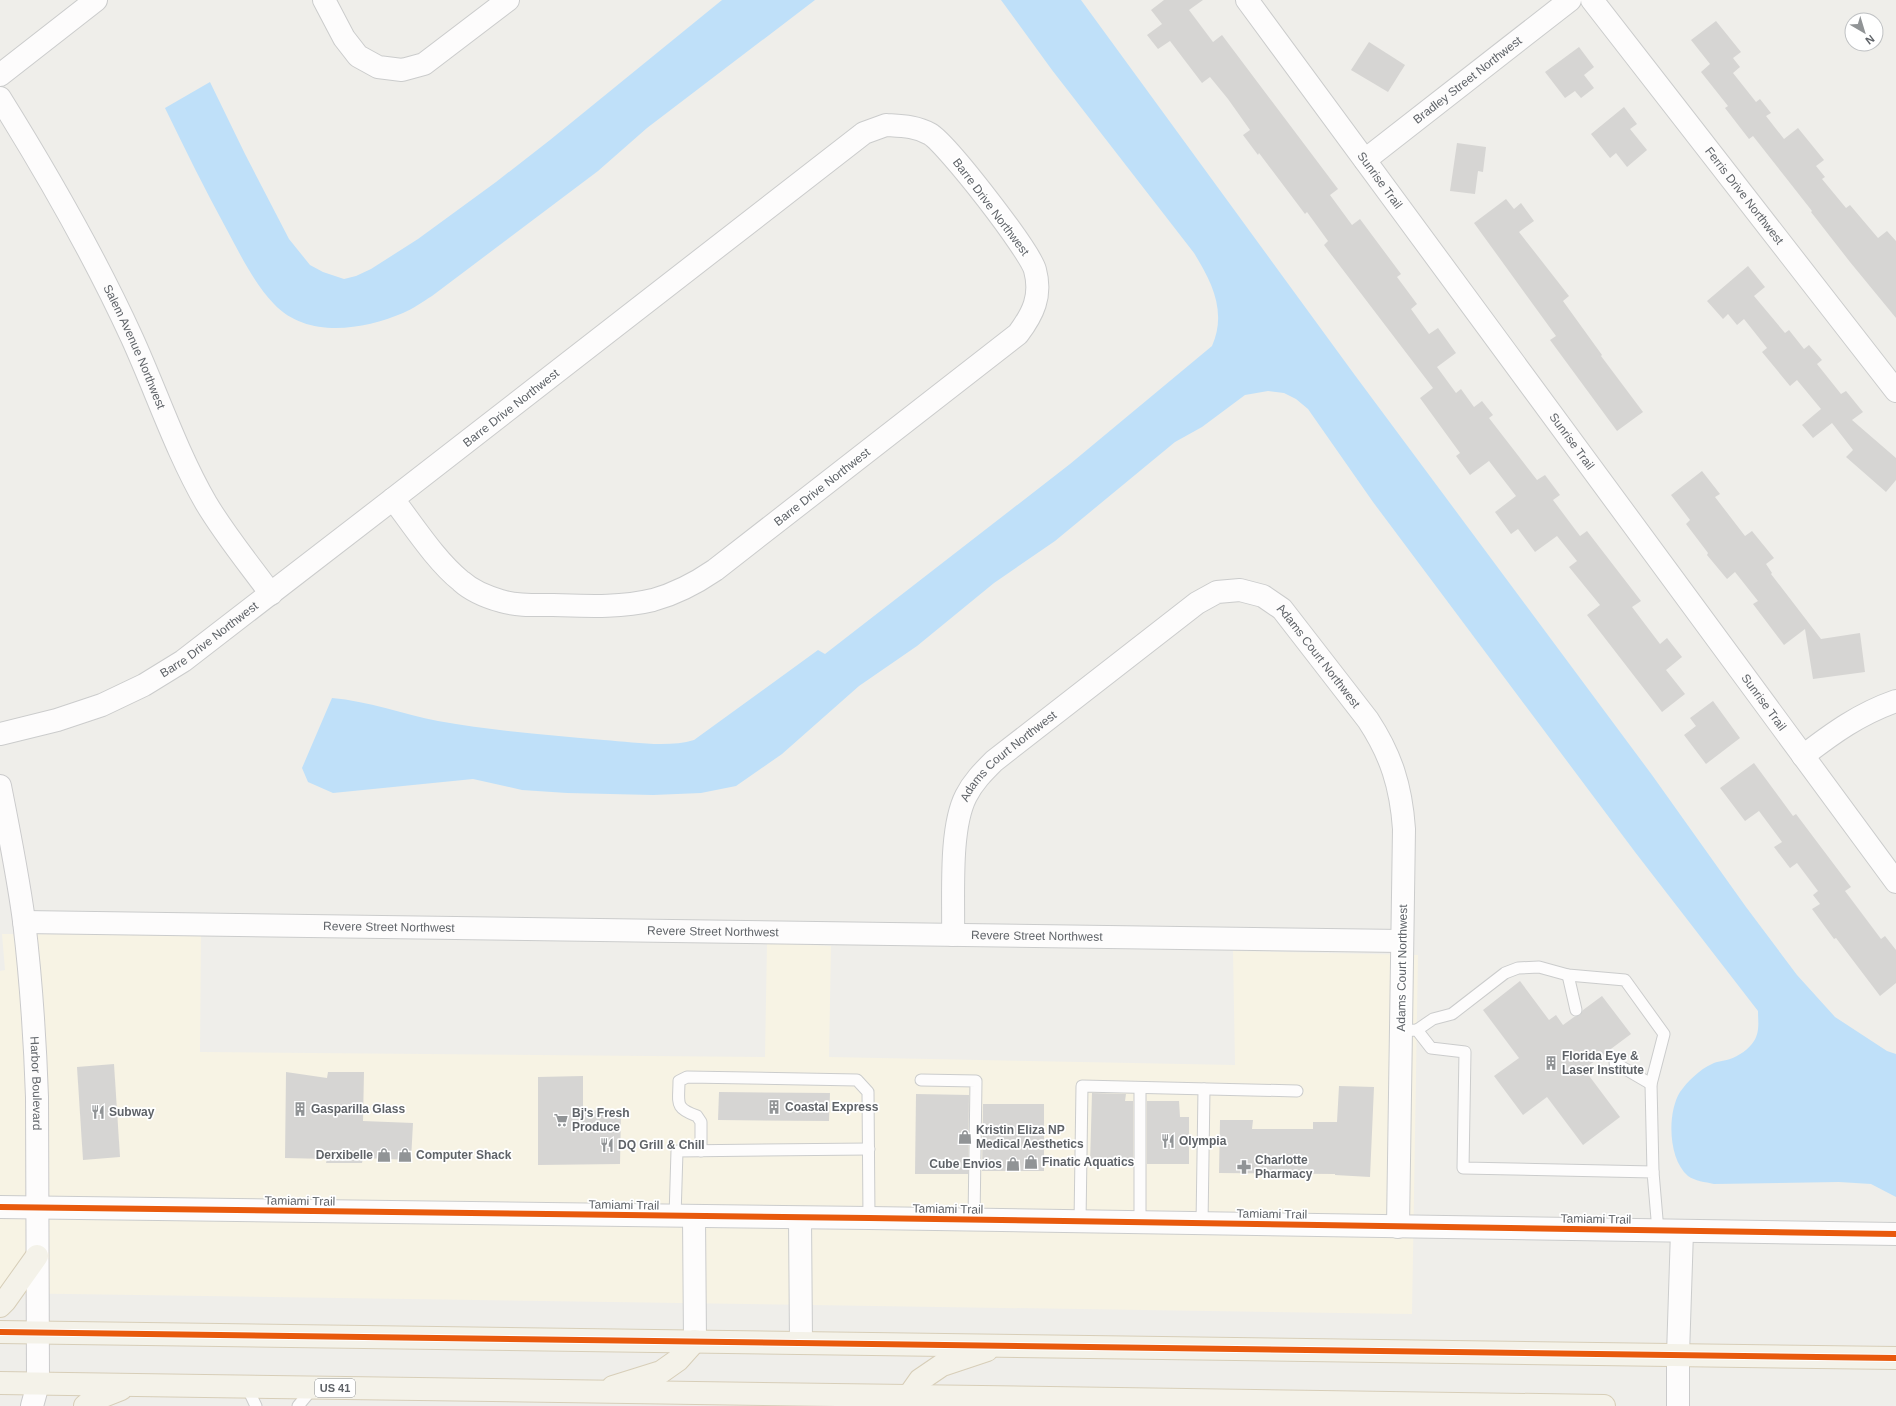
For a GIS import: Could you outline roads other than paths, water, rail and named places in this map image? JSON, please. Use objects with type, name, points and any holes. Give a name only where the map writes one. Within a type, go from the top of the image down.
[{"type":"main road","points":[[0,1306],[37,1256]]},
{"type":"main road","points":[[0,1332],[1896,1358]]},
{"type":"main road","points":[[594,1392],[661,1372],[678,1360],[695,1341]]},
{"type":"main road","points":[[909,1403],[920,1380],[942,1365],[1003,1345]]},
{"type":"main road","name":"US 41","points":[[0,1383],[133,1385],[251,1397],[313,1388],[594,1392],[909,1403],[1604,1406]]},
{"type":"main road","points":[[84,1406],[91,1401],[133,1385]]},
{"type":"street","points":[[0,75],[96,0]]},
{"type":"street","points":[[324,0],[344,38],[358,56],[378,67],[402,70],[424,64],[508,0]]},
{"type":"street","name":"Sunrise Trail","points":[[1247,0],[1896,882]]},
{"type":"street","name":"Bradley Street Northwest","points":[[1365,160],[1570,0]]},
{"type":"street","name":"Ferris Drive Northwest","points":[[1592,0],[1896,391]]},
{"type":"street","name":"Salem Avenue Northwest","points":[[0,98],[39,160],[88,248],[132,338],[185,462],[207,503],[232,542],[271,594]]},
{"type":"street","name":"Barre Drive Northwest","points":[[0,734],[57,720],[102,705],[137,688],[183,661],[864,133],[886,125],[909,126],[930,134],[947,149],[1025,249],[1035,269],[1038,293],[1032,315],[1018,334],[716,570],[675,592],[652,600],[606,606],[526,605],[502,602],[481,594],[461,582],[445,565],[393,499]]},
{"type":"street","name":"Adams Court Northwest","points":[[954,935],[955,842],[957,819],[966,797],[978,777],[994,761],[1197,603],[1217,592],[1240,590],[1264,596],[1282,609],[1368,720],[1380,739],[1390,760],[1399,790],[1404,828],[1402,942],[1409,1031],[1398,1227]]},
{"type":"street","points":[[1803,756],[1856,718],[1896,701]]},
{"type":"street","name":"Harbor Boulevard","points":[[0,786],[14,851],[24,922],[33,1011],[37,1090],[38,1384],[32,1406]]},
{"type":"street","name":"Revere Street Northwest","points":[[24,922],[1402,942]]},
{"type":"street","name":"Tamiami Trail","points":[[0,1207],[685,1217],[869,1218],[1896,1234]]},
{"type":"street","points":[[685,1217],[695,1341]]},
{"type":"street","points":[[800,1218],[801,1342]]},
{"type":"street","points":[[1678,1406],[1682,1231]]},
{"type":"street","name":"Harbor Boulevard","points":[[38,1384],[47,1406]]},
{"type":"lane","points":[[1652,1172],[1463,1168],[1465,1052],[1431,1048],[1409,1031],[1433,1019],[1452,1014],[1505,974],[1518,968],[1539,967],[1568,975],[1625,980],[1664,1034],[1651,1084],[1652,1172],[1658,1231]]},
{"type":"lane","points":[[1568,975],[1576,1010]]},
{"type":"lane","points":[[1615,1063],[1651,1084]]},
{"type":"lane","points":[[701,1151],[701,1122],[697,1116],[685,1112],[679,1104],[679,1082],[687,1077],[857,1080],[868,1092],[870,1149],[869,1218]]},
{"type":"lane","points":[[922,1080],[976,1081],[974,1220]]},
{"type":"lane","points":[[1080,1222],[1082,1086],[1297,1091]]},
{"type":"lane","points":[[1140,1088],[1140,1223]]},
{"type":"lane","points":[[1202,1224],[1204,1089]]},
{"type":"lane","points":[[685,1217],[677,1151],[870,1149]]},
{"type":"lane","points":[[298,1406],[313,1388]]},
{"type":"water","points":[[722,0],[815,0],[647,128],[598,171],[432,296],[407,311],[371,324],[336,328],[319,327],[302,323],[287,315],[274,304],[260,287],[243,259],[203,185],[165,108],[210,82],[289,239],[310,265],[323,272],[344,279],[356,276],[371,269],[418,239],[496,182]]},
{"type":"water","points":[[1001,0],[1081,0],[1354,374],[1652,775],[1746,907],[1797,975],[1835,1017],[1887,1051],[1896,1054],[1896,1197],[1871,1184],[1839,1182],[1714,1184],[1691,1178],[1681,1168],[1676,1159],[1672,1136],[1673,1112],[1680,1092],[1698,1072],[1707,1066],[1737,1056],[1749,1047],[1756,1038],[1757,1034],[1758,1011],[1635,852],[1373,502],[1308,409],[1296,399],[1284,393],[1268,391],[1245,395],[1202,427],[1175,442],[1055,541],[994,583],[917,646],[859,686],[782,754],[736,786],[701,793],[653,795],[567,793],[522,790],[473,779],[333,793],[308,782],[302,768],[332,698],[372,705],[438,721],[500,730],[650,744],[673,744],[694,740],[818,650],[825,654],[1070,464],[1212,346],[1218,321],[1218,309],[1212,286],[1194,253],[1052,70]]},
{"type":"place","name":"Florida Eye & Laser Institute","points":[[1551,1063]]},
{"type":"place","name":"Coastal Express","points":[[774,1107]]},
{"type":"place","name":"Gasparilla Glass","points":[[300,1109]]},
{"type":"place","name":"Subway","points":[[98,1112]]},
{"type":"place","name":"Bj's Fresh Produce","points":[[561,1120]]},
{"type":"place","name":"Kristin Eliza NP Medical Aesthetics","points":[[965,1137]]},
{"type":"place","name":"Olympia","points":[[1168,1141]]},
{"type":"place","name":"DQ Grill & Chill","points":[[607,1145]]},
{"type":"place","name":"Derxibelle","points":[[384,1155]]},
{"type":"place","name":"Computer Shack","points":[[405,1155]]},
{"type":"place","name":"Finatic Aquatics","points":[[1031,1162]]},
{"type":"place","name":"Cube Envios","points":[[1013,1164]]},
{"type":"place","name":"Charlotte Pharmacy","points":[[1244,1167]]}]
